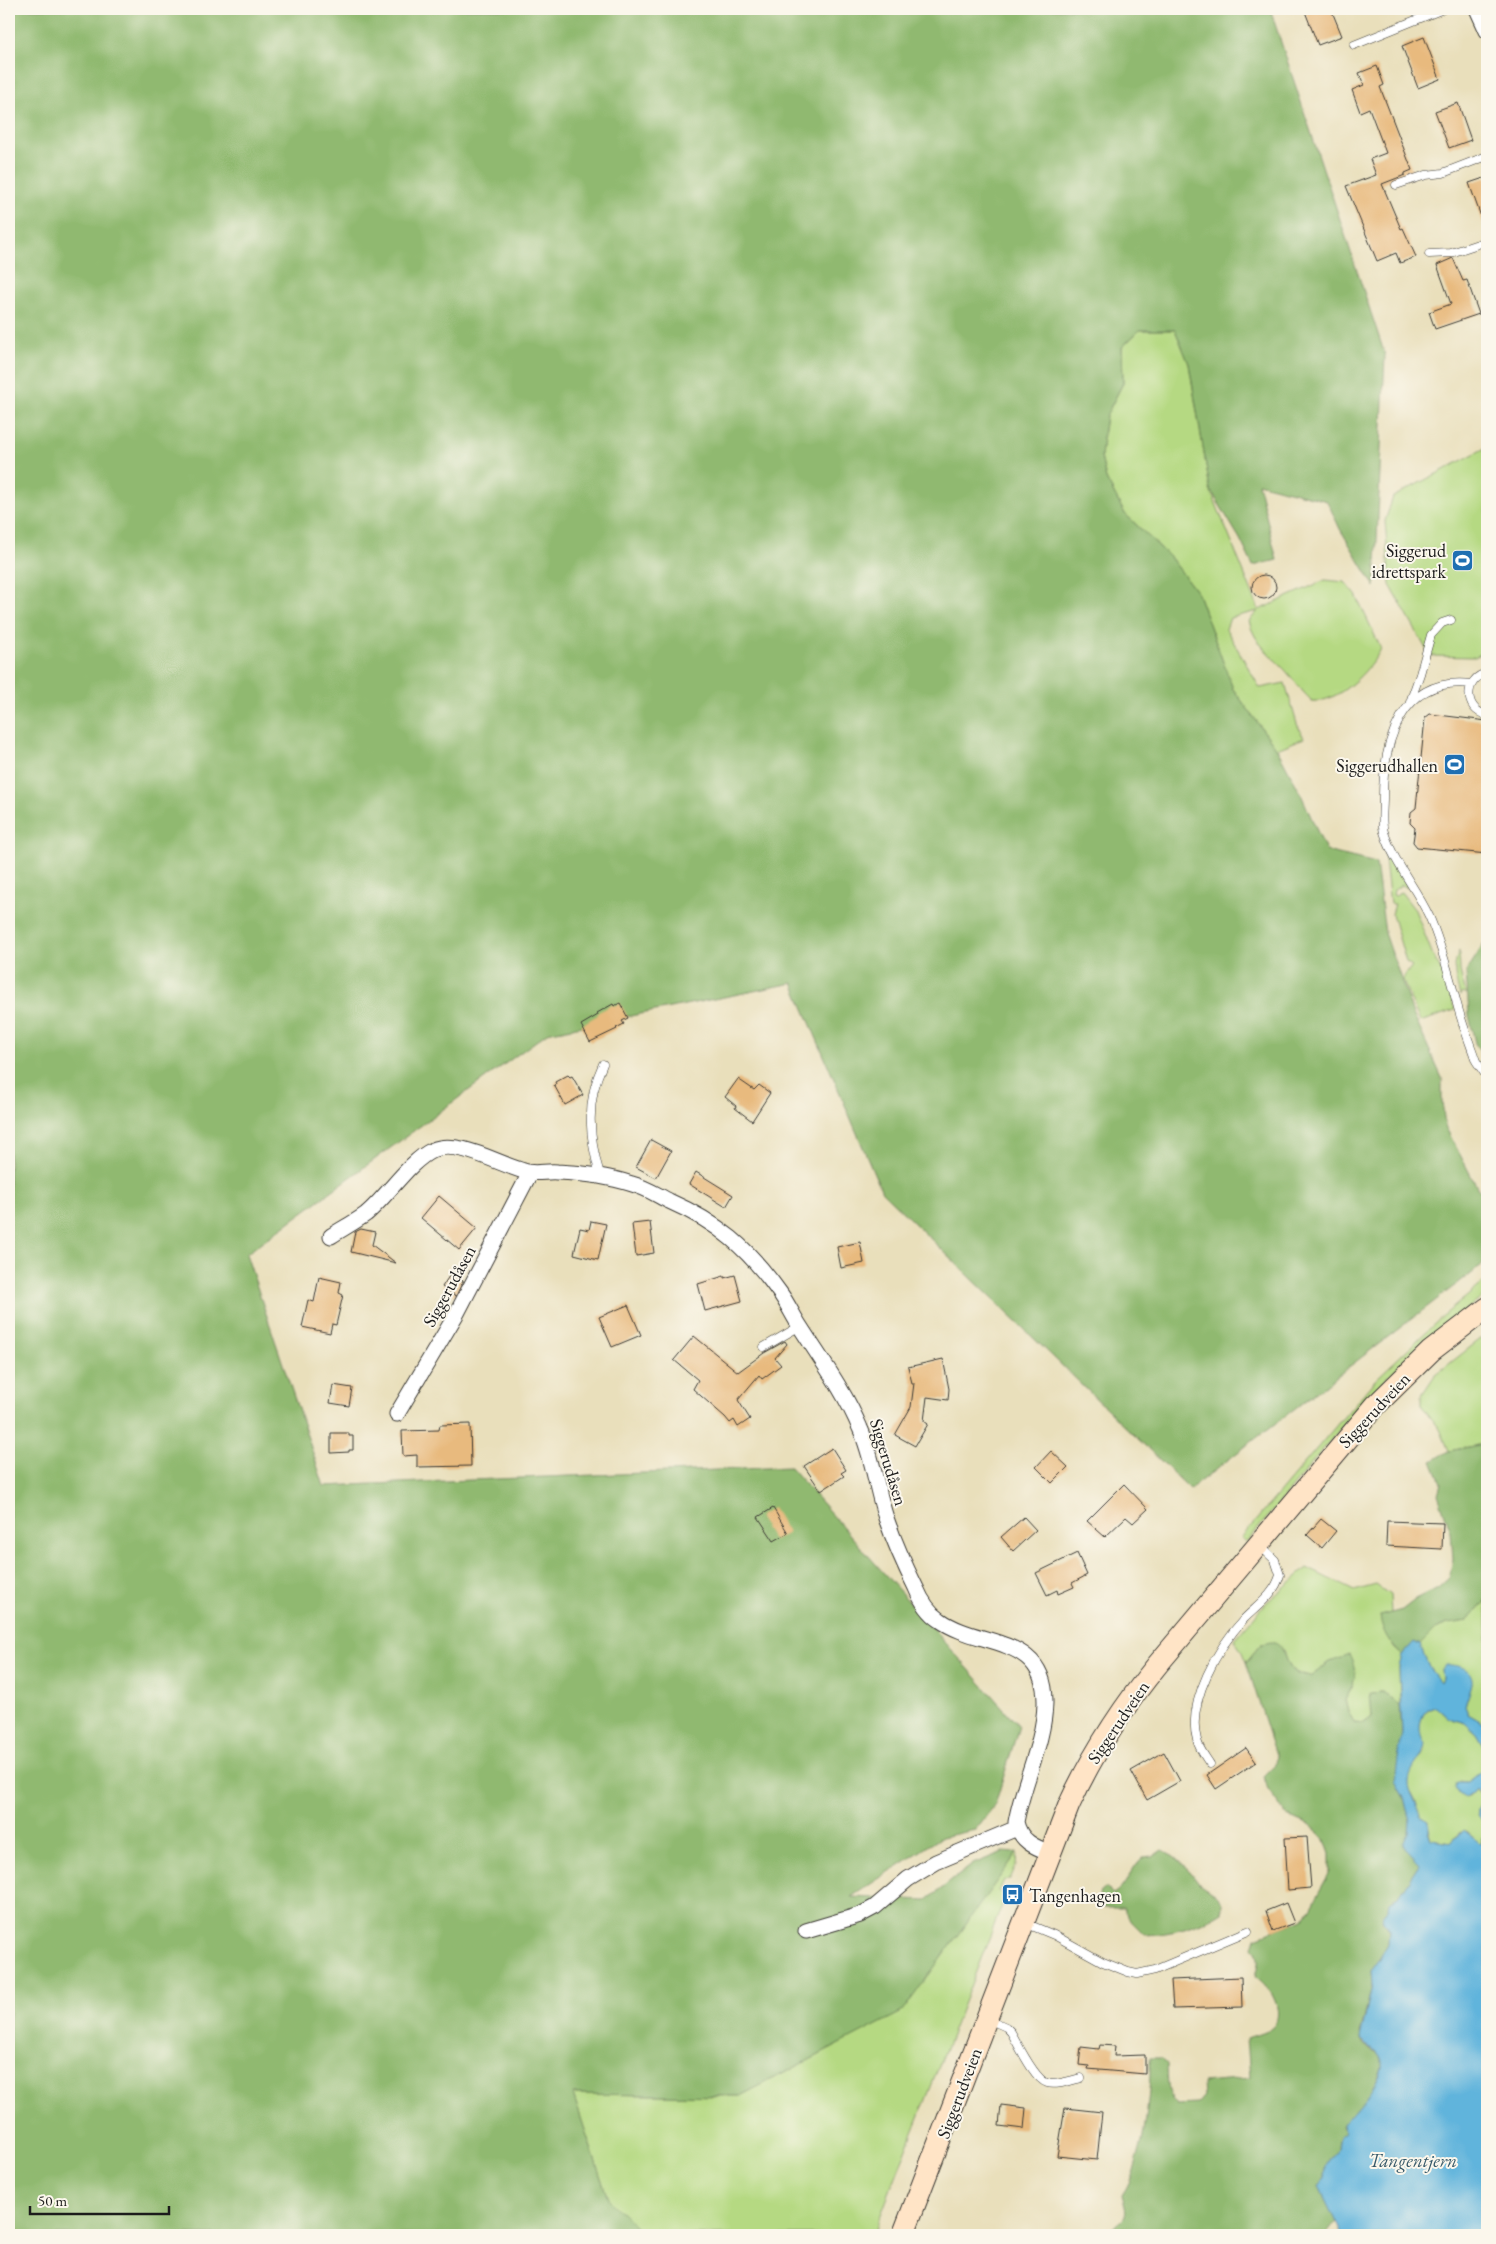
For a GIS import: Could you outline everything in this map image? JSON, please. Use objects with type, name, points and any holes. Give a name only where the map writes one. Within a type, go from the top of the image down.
[{"type":"main road","name":"Siggerudveien","points":[[903,2235],[1078,1786],[1113,1724],[1143,1683],[1258,1544],[1383,1398],[1431,1351],[1487,1308]]},
{"type":"street","points":[[1477,9],[1487,31]]},
{"type":"street","name":"Siggerudåsen","points":[[331,1236],[366,1213],[387,1191],[433,1150],[447,1146],[530,1173],[559,1172],[633,1184],[689,1210],[728,1234],[754,1260],[782,1295],[800,1326],[840,1385],[861,1429],[874,1468],[886,1518],[915,1586],[928,1609],[936,1618],[949,1626],[998,1642],[1021,1653],[1029,1658],[1041,1676],[1045,1696],[1043,1721],[1017,1815],[1017,1828]]},
{"type":"street","name":"Siggerudåsen","points":[[397,1414],[458,1313],[530,1173]]},
{"type":"street","points":[[806,1931],[860,1915],[875,1907],[908,1879],[936,1862],[1017,1828],[1026,1841],[1051,1853]]},
{"type":"lane","points":[[1354,45],[1443,9]]},
{"type":"lane","points":[[1396,185],[1426,175],[1443,173],[1487,156]]},
{"type":"lane","points":[[1429,254],[1451,254],[1487,242]]},
{"type":"lane","points":[[1450,620],[1434,629],[1431,635],[1409,705],[1397,721],[1389,743],[1383,778],[1383,831],[1405,876],[1429,916],[1476,1061],[1487,1077]]},
{"type":"lane","points":[[1487,673],[1480,675],[1471,684],[1469,690],[1471,705],[1476,710],[1487,715]]},
{"type":"lane","points":[[1409,705],[1430,690],[1456,682],[1471,684]]},
{"type":"lane","points":[[601,1178],[593,1150],[590,1109],[596,1079],[603,1064]]},
{"type":"lane","points":[[764,1346],[800,1326]]},
{"type":"lane","points":[[1210,1764],[1200,1747],[1196,1733],[1197,1715],[1204,1682],[1223,1644],[1243,1620],[1275,1588],[1280,1575],[1275,1560],[1258,1544]]},
{"type":"lane","points":[[1025,1923],[1049,1933],[1103,1962],[1137,1974],[1155,1970],[1248,1931]]},
{"type":"lane","points":[[988,2020],[1006,2027],[1011,2032],[1033,2070],[1042,2081],[1053,2084],[1081,2078]]},
{"type":"green space","points":[[9,9],[1270,9],[1385,355],[1375,587],[1340,529],[1327,501],[1258,483],[1277,560],[1253,566],[1240,539],[1210,489],[1189,364],[1175,330],[1140,330],[1122,347],[1123,383],[1106,416],[1101,457],[1106,479],[1125,514],[1170,557],[1198,594],[1233,689],[1277,749],[1300,792],[1326,851],[1376,863],[1385,933],[1413,1014],[1442,1078],[1445,1126],[1478,1189],[1487,1197],[1487,1261],[1190,1489],[882,1192],[793,983],[547,1033],[246,1254],[324,1486],[790,1467],[1019,1726],[995,1805],[975,1830],[942,1837],[851,1897],[927,1900],[973,1864],[1003,1852],[1017,1853],[902,2012],[740,2096],[573,2094],[608,2199],[644,2235],[9,2235]]},
{"type":"green space","points":[[1140,330],[1176,330],[1189,364],[1210,489],[1259,610],[1325,580],[1345,582],[1356,595],[1381,649],[1369,666],[1352,684],[1332,697],[1312,701],[1259,643],[1249,621],[1258,611],[1230,618],[1226,629],[1260,688],[1285,683],[1297,724],[1304,738],[1277,749],[1233,689],[1198,594],[1170,557],[1125,514],[1106,479],[1101,457],[1106,416],[1123,383],[1122,347]]},
{"type":"green space","points":[[1487,447],[1487,651],[1475,657],[1430,656],[1390,585],[1385,521],[1393,497]]},
{"type":"green space","points":[[1384,851],[1390,853],[1408,888],[1401,885],[1394,890],[1393,895],[1396,896],[1401,892],[1415,910],[1434,958],[1445,977],[1455,1010],[1420,1022],[1402,979],[1412,966],[1406,962],[1392,914],[1395,904],[1390,904]]},
{"type":"green space","points":[[1487,939],[1487,1064],[1475,1043],[1469,1015],[1466,972]]},
{"type":"green space","points":[[1459,951],[1460,971],[1466,995],[1462,993],[1460,996],[1455,974]]},
{"type":"green space","points":[[1487,1280],[1487,1294],[1426,1341],[1385,1379],[1344,1424],[1247,1542],[1241,1538],[1375,1380],[1444,1315]]},
{"type":"green space","points":[[1487,1334],[1487,1449],[1478,1445],[1449,1451],[1440,1429],[1421,1405],[1421,1396],[1435,1375]]},
{"type":"green space","points":[[1478,1445],[1487,1449],[1487,1600],[1467,1621],[1437,1628],[1420,1645],[1414,1642],[1402,1655],[1387,1637],[1380,1616],[1402,1610],[1416,1599],[1438,1588],[1449,1578],[1453,1559],[1451,1532],[1438,1494],[1441,1483],[1432,1461],[1449,1451]]},
{"type":"green space","points":[[1307,1568],[1354,1591],[1376,1585],[1390,1595],[1391,1613],[1380,1616],[1394,1648],[1402,1655],[1399,1668],[1400,1706],[1383,1692],[1371,1693],[1372,1717],[1364,1723],[1354,1722],[1348,1712],[1345,1700],[1354,1684],[1330,1662],[1310,1677],[1292,1669],[1287,1661],[1284,1650],[1261,1644],[1246,1662],[1234,1640],[1266,1603]]},
{"type":"green space","points":[[1487,1600],[1487,1725],[1468,1714],[1465,1706],[1472,1683],[1441,1670],[1442,1678],[1440,1683],[1430,1669],[1420,1645],[1437,1628],[1467,1621]]},
{"type":"green space","points":[[1271,1642],[1281,1647],[1293,1671],[1310,1677],[1330,1662],[1349,1655],[1355,1673],[1353,1683],[1345,1700],[1348,1712],[1354,1722],[1364,1723],[1372,1717],[1370,1693],[1383,1692],[1400,1706],[1402,1732],[1398,1787],[1404,1798],[1410,1821],[1409,1832],[1416,1860],[1419,1864],[1398,1896],[1390,1901],[1382,1922],[1389,1930],[1388,1944],[1371,1971],[1372,1986],[1360,2034],[1362,2043],[1379,2054],[1383,2063],[1382,2068],[1373,2090],[1342,2126],[1344,2133],[1337,2140],[1336,2150],[1326,2166],[1325,2179],[1319,2187],[1336,2222],[1326,2235],[1111,2235],[1116,2225],[1125,2217],[1126,2212],[1122,2195],[1135,2166],[1144,2129],[1149,2091],[1150,2058],[1161,2058],[1167,2064],[1169,2091],[1177,2105],[1198,2104],[1204,2097],[1203,2082],[1250,2078],[1247,2038],[1273,2027],[1278,2011],[1273,1997],[1265,1985],[1255,1976],[1258,1957],[1253,1947],[1256,1937],[1304,1919],[1330,1872],[1330,1854],[1324,1837],[1311,1826],[1288,1816],[1271,1794],[1263,1777],[1275,1765],[1276,1755],[1246,1662],[1261,1644]]},
{"type":"green space","points":[[1436,1706],[1449,1718],[1465,1723],[1476,1733],[1483,1745],[1487,1775],[1483,1773],[1468,1782],[1460,1781],[1462,1796],[1468,1797],[1475,1789],[1483,1798],[1478,1815],[1479,1818],[1487,1822],[1487,1837],[1483,1838],[1483,1843],[1480,1844],[1466,1831],[1460,1832],[1452,1842],[1432,1839],[1428,1824],[1420,1816],[1408,1785],[1412,1769],[1425,1751],[1420,1735],[1422,1717],[1431,1707]]},
{"type":"green space","points":[[1163,1850],[1174,1856],[1190,1871],[1200,1884],[1223,1902],[1222,1912],[1204,1922],[1185,1929],[1145,1935],[1131,1921],[1123,1908],[1104,1908],[1099,1894],[1106,1888],[1113,1895],[1118,1892],[1142,1858],[1153,1857]]},
{"type":"green space","points":[[1017,1853],[1016,1866],[1010,1879],[1004,1880],[999,1891],[1006,1895],[873,2235],[644,2235],[608,2199],[573,2094],[740,2096],[901,2012]]},
{"type":"water","name":"Tangentjern","points":[[1414,1642],[1420,1645],[1430,1669],[1440,1682],[1442,1678],[1441,1670],[1445,1665],[1459,1666],[1467,1670],[1472,1678],[1472,1683],[1465,1706],[1468,1714],[1487,1725],[1487,1768],[1484,1762],[1483,1745],[1476,1733],[1465,1723],[1449,1718],[1436,1706],[1426,1711],[1420,1728],[1425,1744],[1424,1749],[1412,1771],[1409,1785],[1420,1816],[1429,1821],[1429,1831],[1432,1839],[1452,1842],[1463,1830],[1481,1844],[1483,1843],[1483,1837],[1487,1837],[1487,2235],[1342,2235],[1319,2187],[1325,2179],[1326,2166],[1336,2150],[1338,2137],[1344,2133],[1343,2124],[1370,2092],[1381,2073],[1382,2064],[1380,2056],[1360,2039],[1372,1986],[1371,1971],[1388,1944],[1389,1930],[1382,1919],[1390,1901],[1398,1896],[1419,1864],[1406,1850],[1404,1843],[1409,1832],[1410,1821],[1404,1798],[1395,1781],[1402,1732],[1399,1668],[1402,1655]]},
{"type":"water","points":[[1482,1771],[1487,1775],[1487,1822],[1479,1818],[1478,1815],[1483,1798],[1477,1789],[1465,1798],[1458,1793],[1455,1787],[1457,1782],[1468,1782]]},
{"type":"building","points":[[1304,9],[1331,9],[1342,36],[1318,45]]},
{"type":"building","points":[[1424,37],[1440,79],[1418,88],[1402,46]]},
{"type":"building","points":[[1377,66],[1384,85],[1380,87],[1412,170],[1405,173],[1405,175],[1382,184],[1401,229],[1403,228],[1416,257],[1400,263],[1396,253],[1377,261],[1346,186],[1376,175],[1370,159],[1386,153],[1369,108],[1360,112],[1352,90],[1364,85],[1359,73]]},
{"type":"building","points":[[1458,103],[1471,140],[1449,148],[1435,111]]},
{"type":"building","points":[[1487,177],[1487,228],[1485,228],[1469,183]]},
{"type":"building","points":[[1453,258],[1463,281],[1467,280],[1479,314],[1435,329],[1429,312],[1451,304],[1437,265]]},
{"type":"building","points":[[1264,575],[1269,576],[1275,582],[1275,592],[1269,598],[1264,599],[1259,598],[1253,592],[1252,587],[1253,582],[1259,576]]},
{"type":"building","name":"Siggerudhallen","points":[[1430,714],[1487,721],[1487,854],[1417,847],[1413,842],[1415,828],[1410,823],[1411,812],[1416,808],[1425,718]]},
{"type":"building","points":[[620,1003],[628,1018],[622,1021],[624,1024],[590,1042],[581,1025],[598,1015],[597,1013],[613,1004],[614,1006]]},
{"type":"building","points":[[568,1075],[572,1076],[583,1095],[565,1105],[554,1085],[556,1084],[555,1082]]},
{"type":"building","points":[[738,1079],[754,1090],[759,1085],[770,1093],[752,1121],[735,1108],[736,1106],[725,1097]]},
{"type":"building","points":[[651,1140],[671,1151],[656,1178],[636,1167]]},
{"type":"building","points":[[696,1172],[733,1195],[726,1207],[689,1184]]},
{"type":"building","points":[[439,1196],[477,1228],[459,1250],[421,1218]]},
{"type":"building","points":[[591,1221],[606,1224],[598,1260],[574,1254],[580,1228],[589,1230]]},
{"type":"building","points":[[650,1222],[654,1253],[636,1256],[632,1224]]},
{"type":"building","points":[[361,1229],[375,1232],[372,1245],[396,1263],[351,1252],[355,1232]]},
{"type":"building","points":[[860,1242],[864,1263],[841,1268],[837,1247]]},
{"type":"building","points":[[451,1273],[463,1281],[456,1296],[442,1287]]},
{"type":"building","points":[[735,1275],[742,1301],[705,1311],[698,1284],[724,1276],[724,1278]]},
{"type":"building","points":[[319,1277],[341,1282],[339,1293],[343,1295],[336,1325],[332,1324],[330,1333],[302,1327],[308,1300],[314,1302]]},
{"type":"building","points":[[628,1305],[641,1335],[612,1347],[599,1317]]},
{"type":"building","points":[[694,1336],[738,1372],[764,1353],[785,1341],[787,1344],[775,1358],[781,1365],[762,1379],[759,1375],[738,1400],[750,1419],[738,1427],[734,1420],[730,1423],[693,1389],[698,1380],[674,1360]]},
{"type":"building","points":[[943,1359],[949,1389],[948,1400],[927,1397],[924,1421],[928,1424],[915,1446],[895,1435],[911,1407],[914,1383],[912,1383],[908,1367]]},
{"type":"building","points":[[333,1385],[352,1388],[349,1406],[330,1403]]},
{"type":"building","points":[[470,1424],[471,1466],[417,1467],[417,1455],[403,1456],[402,1431],[439,1430],[440,1425]]},
{"type":"building","points":[[331,1433],[349,1433],[349,1436],[353,1436],[353,1450],[331,1453]]},
{"type":"building","points":[[832,1448],[846,1470],[841,1473],[844,1476],[821,1491],[804,1466]]},
{"type":"building","points":[[1051,1451],[1068,1467],[1052,1483],[1036,1467]]},
{"type":"building","points":[[1124,1484],[1148,1509],[1133,1523],[1126,1517],[1105,1537],[1087,1521]]},
{"type":"building","points":[[773,1508],[788,1533],[774,1541],[758,1517]]},
{"type":"building","points":[[1024,1517],[1036,1530],[1013,1551],[1001,1537]]},
{"type":"building","points":[[1321,1519],[1336,1531],[1322,1548],[1307,1535]]},
{"type":"building","points":[[1387,1521],[1443,1523],[1442,1549],[1386,1546]]},
{"type":"building","points":[[1077,1553],[1087,1575],[1072,1583],[1074,1587],[1058,1594],[1057,1590],[1047,1595],[1036,1573]]},
{"type":"building","points":[[1246,1748],[1256,1762],[1216,1789],[1207,1775]]},
{"type":"building","points":[[1164,1752],[1180,1781],[1147,1800],[1131,1771]]},
{"type":"building","points":[[1307,1837],[1311,1888],[1288,1890],[1285,1838]]},
{"type":"building","points":[[1286,1903],[1294,1923],[1273,1931],[1266,1911]]},
{"type":"building","points":[[1241,1977],[1242,2007],[1173,2009],[1171,1980]]},
{"type":"building","points":[[1100,2045],[1115,2046],[1114,2056],[1145,2055],[1145,2074],[1088,2069],[1089,2066],[1079,2065],[1081,2047],[1099,2049]]},
{"type":"building","points":[[1001,2105],[1026,2108],[1024,2129],[999,2126]]},
{"type":"building","points":[[1065,2108],[1102,2112],[1097,2160],[1057,2156]]},
{"type":"place","name":"Siggerud idrettspark","points":[[1462,560]]},
{"type":"place","name":"Siggerudhallen","points":[[1454,765]]},
{"type":"place","name":"Tangenhagen","points":[[1013,1895]]}]
